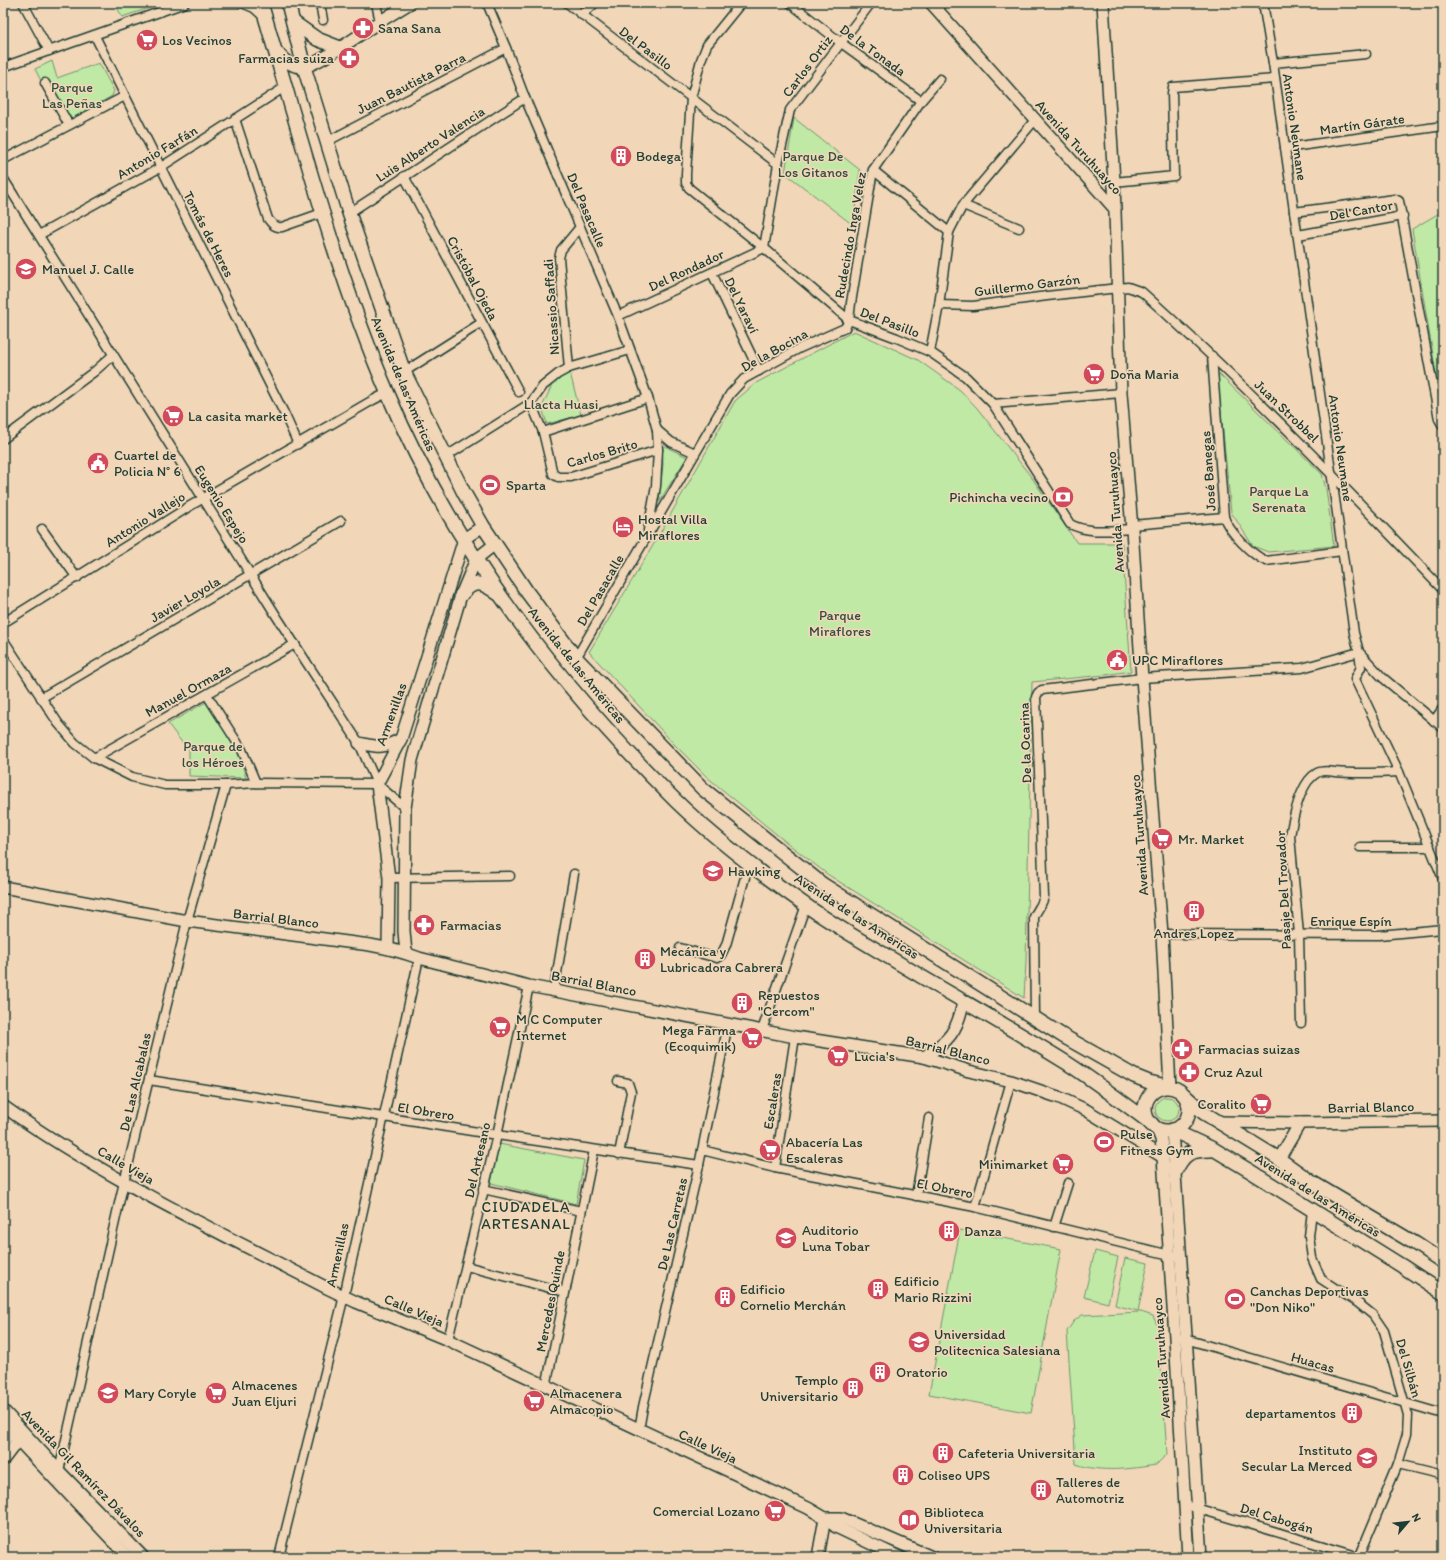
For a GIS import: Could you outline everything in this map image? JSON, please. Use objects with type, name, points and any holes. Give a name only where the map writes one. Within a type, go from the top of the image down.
[{"type":"main road","name":"Avenida de las Américas","points":[[261,3],[322,213],[354,308],[387,394],[429,479],[476,559],[499,594],[559,674],[613,735],[678,802],[749,863],[806,906],[1064,1062],[1103,1087],[1154,1126]]},
{"type":"main road","name":"Avenida de las Américas","points":[[288,3],[304,67],[328,141],[348,213],[404,372],[445,456],[483,526],[527,592],[576,658],[704,789],[822,884],[1063,1036],[1134,1076],[1149,1082],[1170,1087]]},
{"type":"main road","points":[[274,47],[282,58],[289,63],[296,67],[304,67],[340,48],[410,3]]},
{"type":"main road","name":"Avenida Turuhuayco","points":[[931,3],[1115,209],[1121,393],[1162,934],[1170,1087]]},
{"type":"main road","points":[[1103,3],[1115,209]]},
{"type":"main road","points":[[293,22],[317,39],[340,48]]},
{"type":"main road","points":[[464,539],[483,526]]},
{"type":"main road","name":"Armenillas","points":[[377,784],[401,739],[464,539]]},
{"type":"main road","points":[[406,953],[404,931],[406,878],[405,808],[412,760],[461,594],[476,559],[495,544]]},
{"type":"main road","points":[[461,594],[468,586],[477,584],[487,586],[499,594]]},
{"type":"main road","points":[[359,743],[380,748],[401,739]]},
{"type":"main road","points":[[377,784],[389,878],[388,948]]},
{"type":"main road","name":"Barrial Blanco","points":[[3,887],[187,922],[388,948],[419,958],[529,986],[796,1037],[924,1057],[969,1072],[1011,1081],[1069,1101],[1163,1157]]},
{"type":"main road","points":[[924,1057],[945,1043],[951,1035],[961,1016],[963,1002]]},
{"type":"main road","points":[[1165,1087],[1170,1087],[1180,1091],[1184,1095],[1189,1106],[1187,1118],[1178,1128],[1164,1130],[1154,1126],[1146,1115],[1146,1104],[1148,1099],[1155,1091],[1165,1087]]},
{"type":"main road","name":"Avenida de las Américas","points":[[1184,1095],[1204,1113],[1313,1183],[1416,1244],[1443,1262]]},
{"type":"main road","name":"Calle Vieja","points":[[3,1106],[40,1132],[125,1183],[344,1296],[448,1340],[825,1518],[836,1527],[899,1557]]},
{"type":"main road","name":"Barrial Blanco","points":[[1218,1122],[1300,1123],[1443,1121]]},
{"type":"main road","points":[[1279,1160],[1300,1123]]},
{"type":"main road","name":"Avenida Turuhuayco","points":[[1154,1126],[1159,1132],[1163,1157],[1169,1255],[1181,1338],[1198,1508],[1201,1557]]},
{"type":"main road","name":"Avenida de las Américas","points":[[1172,1130],[1215,1150],[1250,1171],[1443,1293]]},
{"type":"main road","name":"Avenida Turuhuayco","points":[[1172,1130],[1181,1257],[1181,1338],[1188,1557]]},
{"type":"main road","points":[[1175,1172],[1181,1160],[1187,1154],[1196,1150],[1215,1150]]},
{"type":"main road","name":"Avenida Gil Ramírez Dávalos","points":[[3,1410],[14,1431],[56,1475],[128,1557]]},
{"type":"main road","points":[[3,1442],[14,1431]]},
{"type":"main road","points":[[3,1460],[14,1431]]},
{"type":"main road","name":"Avenida Gil Ramírez Dávalos","points":[[56,1475],[143,1557]]},
{"type":"main road","points":[[818,1557],[825,1518]]},
{"type":"main road","name":"Calle Vieja","points":[[825,1518],[841,1518],[932,1557]]},
{"type":"street","points":[[23,3],[49,51]]},
{"type":"street","points":[[3,67],[185,3]]},
{"type":"street","points":[[242,3],[254,8],[266,20]]},
{"type":"street","points":[[320,3],[323,20]]},
{"type":"street","points":[[376,3],[380,22]]},
{"type":"street","name":"Del Pasacalle","points":[[487,3],[525,98],[618,316],[648,398],[657,430],[658,450],[656,486],[647,535]]},
{"type":"street","name":"Del Pasillo","points":[[567,3],[778,164]]},
{"type":"street","points":[[582,15],[595,3]]},
{"type":"street","points":[[690,98],[707,45],[741,3]]},
{"type":"street","name":"De la Tonada","points":[[790,3],[921,102]]},
{"type":"street","name":"Carlos Ortiz","points":[[764,248],[778,164],[790,110],[871,3]]},
{"type":"street","name":"Antonio Neumane","points":[[1260,3],[1264,9],[1273,63],[1342,551],[1354,633],[1359,652],[1361,667],[1355,679],[1399,772],[1443,879]]},
{"type":"street","name":"Tomás de Heres","points":[[94,36],[161,167],[298,444]]},
{"type":"street","name":"Juan Bautista Parra","points":[[328,141],[506,48]]},
{"type":"street","points":[[1273,63],[1366,54]]},
{"type":"street","name":"Rudecindo Inga Velez","points":[[849,320],[850,304],[873,170],[921,102],[940,79]]},
{"type":"street","points":[[1114,182],[1174,176],[1173,87],[1275,79]]},
{"type":"street","points":[[45,83],[69,125]]},
{"type":"street","name":"Antonio Farfán","points":[[39,235],[161,167],[285,87]]},
{"type":"street","points":[[3,160],[125,96]]},
{"type":"street","name":"Luis Alberto Valencia","points":[[348,213],[525,98]]},
{"type":"street","name":"Del Pasillo","points":[[690,98],[686,183],[689,188],[764,248],[849,320],[930,352],[966,377],[993,404],[1070,524],[1079,529],[1088,531],[1224,517]]},
{"type":"street","points":[[235,119],[268,219],[271,223],[278,227],[282,227],[322,213]]},
{"type":"street","points":[[930,352],[939,305],[949,232],[963,205],[1035,120]]},
{"type":"street","name":"Martín Gárate","points":[[1285,148],[1443,126]]},
{"type":"street","points":[[873,170],[949,232]]},
{"type":"street","name":"Cristóbal Ojeda","points":[[404,176],[519,392]]},
{"type":"street","name":"Eugenio Espejo","points":[[3,178],[251,575],[359,743],[377,784]]},
{"type":"street","name":"Del Cantor","points":[[1294,212],[1396,199],[1401,204],[1403,216],[1298,235]]},
{"type":"street","points":[[963,205],[1019,228]]},
{"type":"street","points":[[1403,216],[1439,419],[1443,426]]},
{"type":"street","name":"Nicassio Saffadi","points":[[568,368],[559,258],[561,250],[580,227]]},
{"type":"street","name":"Del Rondador","points":[[618,316],[764,248]]},
{"type":"street","name":"Del Yaraví","points":[[712,273],[759,371]]},
{"type":"street","name":"Juan Strobbel","points":[[1118,288],[1128,287],[1142,292],[1212,356],[1331,472],[1443,590]]},
{"type":"street","name":"Guillermo Garzón","points":[[939,305],[974,306],[1118,288]]},
{"type":"street","name":"De la Bocina","points":[[695,453],[730,394],[744,379],[800,348],[845,328],[849,320]]},
{"type":"street","points":[[404,372],[481,323]]},
{"type":"street","points":[[445,456],[531,403],[549,381],[568,368],[630,350]]},
{"type":"street","points":[[3,439],[95,371],[113,355]]},
{"type":"street","name":"José Banegas","points":[[1212,356],[1224,517],[1227,524],[1259,558],[1266,561],[1342,551]]},
{"type":"street","points":[[993,404],[1121,393]]},
{"type":"street","name":"Antonio Vallejo","points":[[3,623],[190,506],[387,394]]},
{"type":"street","points":[[531,403],[543,432],[648,398]]},
{"type":"street","points":[[657,430],[671,442],[695,453]]},
{"type":"street","name":"Carlos Brito","points":[[543,432],[554,474],[558,477],[571,477],[658,450]]},
{"type":"street","name":"Del Pasacalle","points":[[576,658],[695,453]]},
{"type":"street","name":"Javier Loyola","points":[[42,698],[341,521]]},
{"type":"street","points":[[42,529],[77,578]]},
{"type":"street","points":[[3,639],[58,723],[75,743],[94,758],[132,777],[165,785],[226,785],[256,783],[377,784],[405,808]]},
{"type":"street","name":"Manuel Ormaza","points":[[94,758],[295,644]]},
{"type":"street","points":[[1359,652],[1382,677],[1443,728]]},
{"type":"street","name":"De la Ocarina","points":[[1035,1019],[1034,917],[1036,911],[1043,903],[1044,898],[1036,697],[1038,693],[1042,690],[1142,678],[1302,668],[1359,652]]},
{"type":"street","points":[[207,695],[242,750],[256,783]]},
{"type":"street","points":[[1434,721],[1443,708]]},
{"type":"street","name":"Pasaje Del Trovador","points":[[1301,1023],[1299,934],[1290,836],[1292,822],[1305,785],[1317,772],[1325,771],[1360,774],[1399,772]]},
{"type":"street","name":"De Las Alcabalas","points":[[56,1475],[187,922],[226,785]]},
{"type":"street","points":[[1360,847],[1430,847]]},
{"type":"street","points":[[680,948],[717,958],[722,955],[749,863]]},
{"type":"street","points":[[554,990],[574,874]]},
{"type":"street","points":[[389,878],[510,876]]},
{"type":"street","points":[[762,1030],[806,906]]},
{"type":"street","name":"Enrique Espín","points":[[1162,934],[1378,935],[1443,929]]},
{"type":"street","name":"Armenillas","points":[[279,1557],[344,1296],[419,958]]},
{"type":"street","name":"Del Artesano","points":[[448,1340],[497,1135],[529,986]]},
{"type":"street","name":"De Las Carretas","points":[[639,1430],[644,1399],[700,1165],[728,1024]]},
{"type":"street","name":"Escaleras","points":[[775,1168],[796,1037]]},
{"type":"street","name":"El Obrero","points":[[149,1080],[619,1154],[700,1165]]},
{"type":"street","points":[[618,1080],[628,1083],[631,1092],[619,1154]]},
{"type":"street","points":[[975,1207],[1011,1081]]},
{"type":"street","points":[[916,1196],[930,1118]]},
{"type":"street","name":"Mercedes Quinde","points":[[546,1387],[594,1150]]},
{"type":"street","name":"El Obrero","points":[[702,1150],[775,1168],[975,1207],[1181,1257]]},
{"type":"street","points":[[1054,1227],[1068,1182]]},
{"type":"street","points":[[483,1189],[581,1211]]},
{"type":"street","name":"Del Silbán","points":[[1312,1210],[1310,1236],[1311,1251],[1312,1258],[1321,1279],[1358,1303],[1373,1315],[1384,1331],[1408,1415],[1407,1434],[1398,1464],[1359,1557]]},
{"type":"street","points":[[466,1266],[565,1292]]},
{"type":"street","name":"Huacas","points":[[1181,1338],[1443,1414]]},
{"type":"street","points":[[1398,1464],[1443,1475]]},
{"type":"street","name":"Del Cabogán","points":[[1186,1504],[1359,1557]]},
{"type":"green space","points":[[115,3],[164,3],[122,17]]},
{"type":"green space","name":"Parque Las Peñas","points":[[52,61],[57,78],[99,63],[114,91],[112,96],[63,124],[35,69]]},
{"type":"green space","name":"Parque De Los Gitanos","points":[[794,118],[860,170],[853,225],[785,173]]},
{"type":"green space","points":[[1443,211],[1443,415],[1412,229]]},
{"type":"green space","name":"Parque Miraflores","points":[[854,331],[918,360],[960,390],[977,408],[1032,478],[1077,543],[1122,543],[1131,671],[1032,682],[1024,998],[827,874],[781,838],[707,777],[675,745],[589,652],[655,542],[735,401],[756,383]]},
{"type":"green space","name":"Parque La Serenata","points":[[1217,372],[1322,474],[1326,489],[1334,546],[1268,552],[1253,546],[1231,512]]},
{"type":"green space","name":"Llacta Huasi","points":[[570,373],[581,415],[547,424],[543,411],[543,405],[551,387],[555,380]]},
{"type":"green space","points":[[662,445],[687,457],[659,502],[663,464]]},
{"type":"green space","name":"Parque de los Héroes","points":[[206,702],[239,753],[246,778],[189,776],[189,743],[184,745],[168,724]]},
{"type":"green space","points":[[1167,1097],[1176,1100],[1179,1109],[1176,1118],[1167,1121],[1158,1118],[1155,1109],[1158,1100]]},
{"type":"green space","points":[[499,1144],[584,1160],[576,1204],[491,1183]]},
{"type":"green space","points":[[960,1230],[1061,1249],[1031,1413],[929,1394]]},
{"type":"green space","points":[[1095,1251],[1118,1257],[1108,1303],[1084,1297]]},
{"type":"green space","points":[[1125,1258],[1148,1263],[1138,1311],[1115,1305]]},
{"type":"green space","points":[[1141,1312],[1153,1316],[1158,1327],[1167,1454],[1156,1465],[1136,1468],[1095,1469],[1076,1464],[1067,1331],[1074,1321],[1082,1315]]},
{"type":"place","name":"Sana Sana","points":[[363,28]]},
{"type":"place","name":"Los Vecinos","points":[[147,40]]},
{"type":"place","name":"Farmacias suiza","points":[[349,58]]},
{"type":"place","name":"Bodega","points":[[621,156]]},
{"type":"place","name":"Manuel J. Calle","points":[[26,269]]},
{"type":"place","name":"Doña Maria","points":[[1094,374]]},
{"type":"place","name":"La casita market","points":[[173,416]]},
{"type":"place","name":"Cuartel de Policia N° 6","points":[[98,463]]},
{"type":"place","name":"Sparta","points":[[490,485]]},
{"type":"place","name":"Pichincha vecino","points":[[1063,497]]},
{"type":"place","name":"Hostal Villa Miraflores","points":[[623,527]]},
{"type":"place","name":"UPC Miraflores","points":[[1117,660]]},
{"type":"place","name":"Mr. Market","points":[[1162,839]]},
{"type":"place","name":"Hawking","points":[[713,871]]},
{"type":"place","name":"Andres Lopez","points":[[1194,911]]},
{"type":"place","name":"Farmacias","points":[[424,925]]},
{"type":"place","name":"Mecánica y Lubricadora Cabrera","points":[[645,959]]},
{"type":"place","name":"Repuestos \"Cercom\"","points":[[742,1003]]},
{"type":"place","name":"M C Computer Internet","points":[[500,1027]]},
{"type":"place","name":"Mega Farma (Ecoquimik)","points":[[752,1038]]},
{"type":"place","name":"Farmacias suizas","points":[[1182,1049]]},
{"type":"place","name":"Lucia's","points":[[838,1056]]},
{"type":"place","name":"Cruz Azul","points":[[1189,1072]]},
{"type":"place","name":"Coralito","points":[[1261,1104]]},
{"type":"place","name":"Pulse Fitness Gym","points":[[1104,1142]]},
{"type":"place","name":"Abacería Las Escaleras","points":[[770,1150]]},
{"type":"place","name":"Minimarket","points":[[1063,1164]]},
{"type":"place","name":"Danza","points":[[949,1231]]},
{"type":"place","name":"Auditorio Luna Tobar","points":[[786,1238]]},
{"type":"place","name":"Edificio Mario Rizzini","points":[[878,1289]]},
{"type":"place","name":"Edificio Cornelio Merchán","points":[[725,1297]]},
{"type":"place","name":"Canchas Deportivas \"Don Niko\"","points":[[1235,1299]]},
{"type":"place","name":"Universidad Politecnica Salesiana","points":[[919,1342]]},
{"type":"place","name":"Oratorio","points":[[880,1372]]},
{"type":"place","name":"Templo Universitario","points":[[853,1388]]},
{"type":"place","name":"Mary Coryle","points":[[108,1393]]},
{"type":"place","name":"Almacenes Juan Eljuri","points":[[216,1393]]},
{"type":"place","name":"Almacenera Almacopio","points":[[534,1401]]},
{"type":"place","name":"departamentos","points":[[1352,1413]]},
{"type":"place","name":"Cafeteria Universitaria","points":[[943,1453]]},
{"type":"place","name":"Instituto Secular La Merced","points":[[1367,1458]]},
{"type":"place","name":"Coliseo UPS","points":[[903,1475]]},
{"type":"place","name":"Talleres de Automotriz","points":[[1041,1490]]},
{"type":"place","name":"Comercial Lozano","points":[[775,1511]]},
{"type":"place","name":"Biblioteca Universitaria","points":[[909,1520]]},
{"type":"district","name":"CIUDADELA ARTESANAL","points":[[526,1216]]}]
